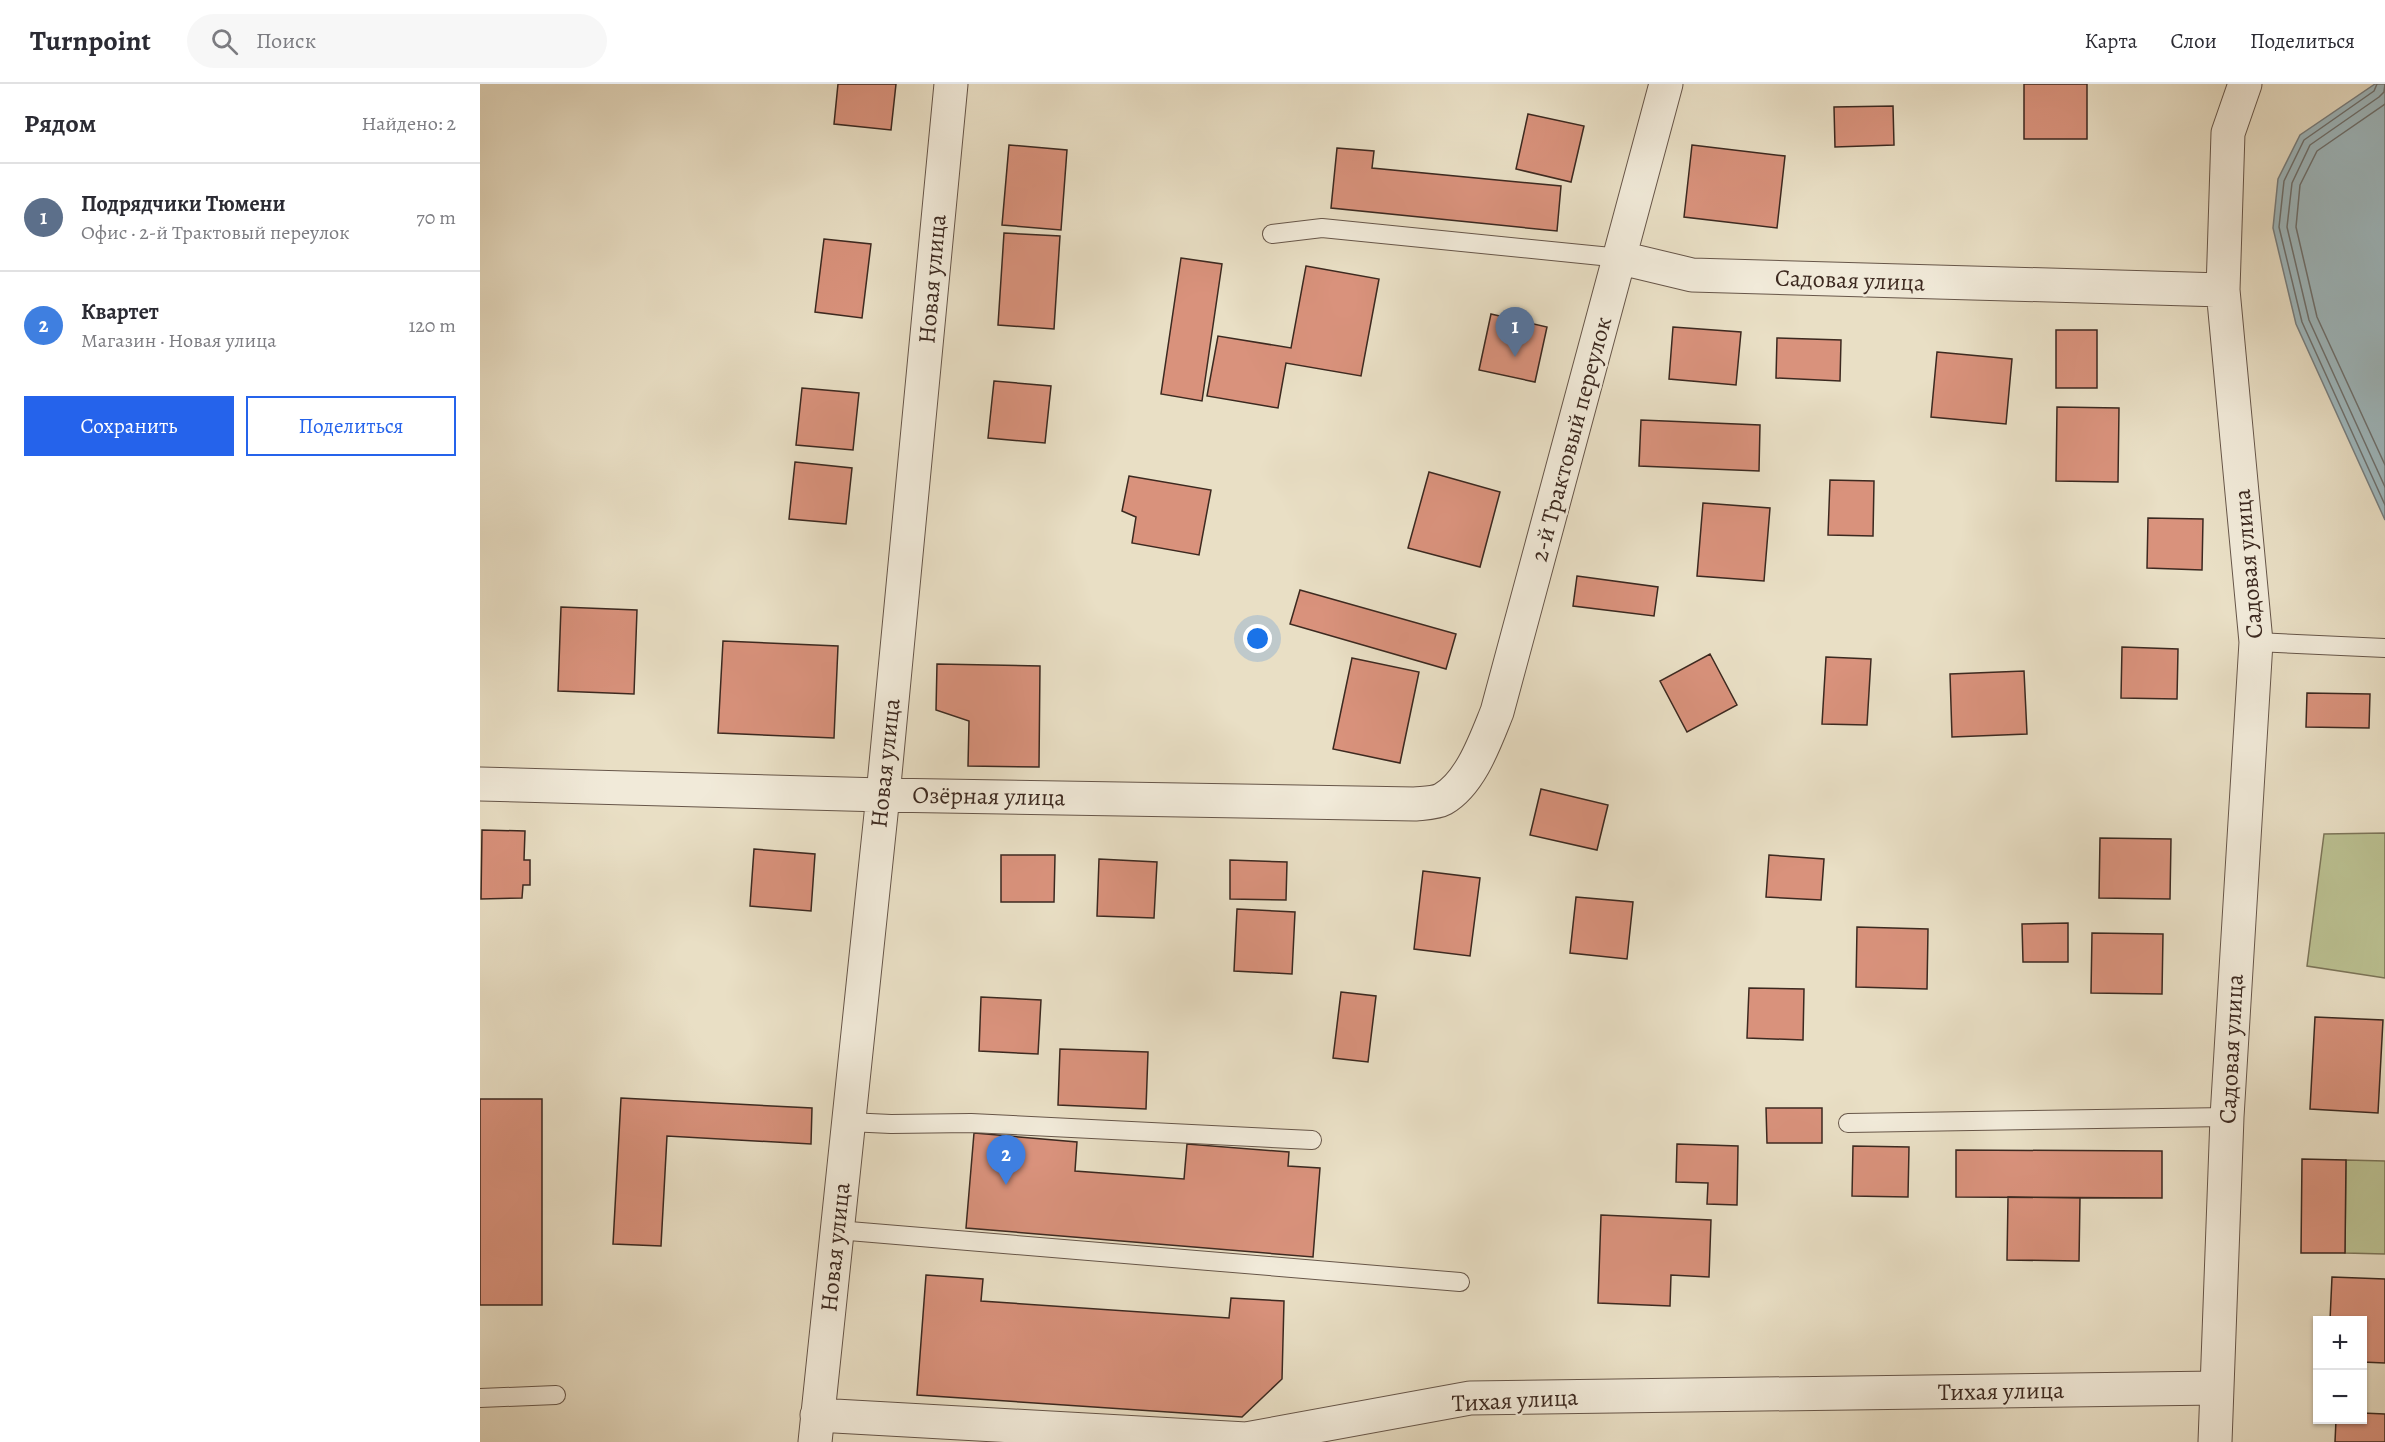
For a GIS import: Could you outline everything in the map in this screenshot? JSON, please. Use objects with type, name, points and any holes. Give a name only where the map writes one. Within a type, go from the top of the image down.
[{"type":"street","name":"Новая улица","points":[[816,1428],[883,795],[951,84]]},
{"type":"street","name":"2-й Трактовый переулок","points":[[1458,788],[1480,753],[1497,711],[1621,258],[1666,84]]},
{"type":"street","points":[[2223,290],[2228,133],[2245,84]]},
{"type":"street","name":"Садовая улица","points":[[1621,258],[1692,275],[2223,290],[2256,642],[2227,1117],[2215,1442]]},
{"type":"street","name":"Озёрная улица","points":[[480,784],[883,795],[1415,804],[1442,800],[1458,788]]},
{"type":"street","name":"Тихая улица","points":[[816,1428],[1246,1439],[1470,1398],[2217,1388]]},
{"type":"lane","points":[[1272,234],[1322,228],[1621,258]]},
{"type":"lane","points":[[2256,642],[2385,648]]},
{"type":"lane","points":[[1848,1123],[2227,1117]]},
{"type":"lane","points":[[848,1122],[971,1123],[1312,1140]]},
{"type":"lane","points":[[837,1230],[1460,1282]]},
{"type":"lane","points":[[480,1398],[556,1395]]},
{"type":"green space","points":[[2385,833],[2385,978],[2307,966],[2324,834]]},
{"type":"green space","points":[[2346,1160],[2385,1161],[2385,1254],[2345,1253]]},
{"type":"water","points":[[2375,84],[2385,84],[2385,520],[2296,324],[2273,228],[2278,179],[2300,135]]},
{"type":"building","points":[[838,84],[896,84],[891,130],[834,124]]},
{"type":"building","points":[[2024,84],[2087,84],[2087,139],[2024,139]]},
{"type":"building","points":[[1893,106],[1894,145],[1835,147],[1834,107]]},
{"type":"building","points":[[1528,114],[1584,126],[1571,182],[1516,169]]},
{"type":"building","points":[[1009,145],[1067,150],[1061,230],[1002,225]]},
{"type":"building","points":[[1692,145],[1785,156],[1777,228],[1684,217]]},
{"type":"building","points":[[1337,148],[1374,151],[1372,168],[1561,186],[1557,231],[1331,208]]},
{"type":"building","points":[[1004,233],[1060,236],[1054,329],[998,325]]},
{"type":"building","points":[[824,239],[871,244],[862,318],[815,312]]},
{"type":"building","points":[[1181,258],[1222,264],[1202,401],[1161,394]]},
{"type":"building","points":[[1306,266],[1379,279],[1361,376],[1286,363],[1278,408],[1207,396],[1218,336],[1291,348]]},
{"type":"building","points":[[1491,314],[1547,327],[1535,382],[1479,370]]},
{"type":"building","points":[[1673,327],[1741,332],[1736,385],[1669,379]]},
{"type":"building","points":[[2056,330],[2097,330],[2097,388],[2056,388]]},
{"type":"building","points":[[1777,338],[1841,340],[1840,381],[1776,378]]},
{"type":"building","points":[[1937,352],[2012,359],[2006,424],[1931,417]]},
{"type":"building","points":[[994,381],[1051,386],[1045,443],[988,438]]},
{"type":"building","points":[[802,388],[859,393],[853,450],[796,445]]},
{"type":"building","points":[[2057,407],[2119,408],[2118,482],[2056,481]]},
{"type":"building","points":[[1641,420],[1760,425],[1759,471],[1639,466]]},
{"type":"building","points":[[795,462],[852,468],[846,524],[789,519]]},
{"type":"building","points":[[1429,472],[1500,492],[1480,567],[1408,548]]},
{"type":"building","points":[[1129,476],[1211,490],[1199,555],[1132,543],[1136,517],[1122,511]]},
{"type":"building","points":[[1830,480],[1874,481],[1873,536],[1828,535]]},
{"type":"building","points":[[1703,503],[1770,508],[1764,581],[1697,576]]},
{"type":"building","points":[[2148,518],[2203,519],[2202,570],[2147,568]]},
{"type":"building","points":[[1577,576],[1658,587],[1654,616],[1573,606]]},
{"type":"building","points":[[1300,590],[1456,634],[1446,669],[1290,624]]},
{"type":"building","points":[[561,607],[637,610],[634,694],[558,691]]},
{"type":"building","points":[[723,641],[838,646],[834,738],[718,733]]},
{"type":"building","points":[[2122,647],[2178,649],[2177,699],[2121,698]]},
{"type":"building","points":[[1710,654],[1737,705],[1687,732],[1660,681]]},
{"type":"building","points":[[1826,657],[1871,659],[1867,725],[1822,724]]},
{"type":"building","points":[[1352,658],[1419,672],[1400,763],[1333,749]]},
{"type":"building","points":[[937,664],[1040,666],[1039,767],[968,766],[969,721],[936,710]]},
{"type":"building","points":[[2024,671],[2027,734],[1952,737],[1950,674]]},
{"type":"building","points":[[2307,693],[2370,694],[2369,728],[2306,727]]},
{"type":"building","points":[[1541,789],[1608,805],[1597,850],[1530,835]]},
{"type":"building","points":[[482,830],[525,831],[524,860],[530,860],[530,885],[523,885],[522,898],[481,899]]},
{"type":"building","points":[[2100,838],[2171,839],[2170,899],[2099,898]]},
{"type":"building","points":[[754,849],[815,854],[811,911],[750,906]]},
{"type":"building","points":[[1001,855],[1055,855],[1054,902],[1001,902]]},
{"type":"building","points":[[1769,855],[1824,859],[1821,900],[1766,897]]},
{"type":"building","points":[[1099,859],[1157,862],[1154,918],[1097,916]]},
{"type":"building","points":[[1230,860],[1287,862],[1286,900],[1230,899]]},
{"type":"building","points":[[1423,871],[1480,878],[1470,956],[1414,949]]},
{"type":"building","points":[[1576,897],[1633,902],[1627,959],[1570,953]]},
{"type":"building","points":[[1237,909],[1295,912],[1292,974],[1234,971]]},
{"type":"building","points":[[2068,923],[2068,962],[2023,962],[2022,924]]},
{"type":"building","points":[[1857,927],[1928,929],[1927,989],[1856,987]]},
{"type":"building","points":[[2092,933],[2163,934],[2162,994],[2091,993]]},
{"type":"building","points":[[1749,988],[1804,989],[1803,1040],[1747,1038]]},
{"type":"building","points":[[1341,992],[1376,996],[1368,1062],[1333,1058]]},
{"type":"building","points":[[981,997],[1041,1000],[1038,1054],[979,1051]]},
{"type":"building","points":[[2315,1017],[2383,1020],[2378,1113],[2310,1109]]},
{"type":"building","points":[[1060,1049],[1148,1052],[1146,1109],[1058,1105]]},
{"type":"building","points":[[621,1098],[812,1108],[811,1144],[667,1136],[661,1246],[613,1244]]},
{"type":"building","points":[[480,1099],[542,1099],[542,1305],[480,1305]]},
{"type":"building","points":[[1766,1108],[1822,1108],[1822,1143],[1767,1143]]},
{"type":"building","points":[[974,1133],[1077,1142],[1075,1171],[1184,1179],[1187,1144],[1289,1152],[1288,1166],[1320,1168],[1313,1257],[966,1228]]},
{"type":"building","points":[[1677,1144],[1738,1146],[1737,1205],[1707,1204],[1708,1183],[1676,1182]]},
{"type":"building","points":[[1853,1146],[1909,1147],[1908,1197],[1852,1196]]},
{"type":"building","points":[[1956,1150],[2162,1151],[2162,1198],[1956,1197]]},
{"type":"building","points":[[2302,1159],[2346,1160],[2345,1253],[2301,1253]]},
{"type":"building","points":[[2008,1197],[2080,1198],[2079,1261],[2007,1260]]},
{"type":"building","points":[[1601,1215],[1711,1220],[1709,1277],[1671,1275],[1670,1306],[1598,1303]]},
{"type":"building","points":[[926,1275],[983,1279],[981,1301],[1229,1318],[1231,1298],[1284,1301],[1282,1379],[1242,1417],[917,1395]]},
{"type":"building","points":[[2332,1277],[2385,1279],[2385,1363],[2367,1362],[2367,1316],[2330,1316]]},
{"type":"building","points":[[2367,1413],[2385,1414],[2385,1442],[2335,1442],[2336,1424],[2367,1424]]},
{"type":"place","name":"Подрядчики Тюмени","points":[[1515,357]]},
{"type":"place","name":"Квартет","points":[[1006,1185]]}]
